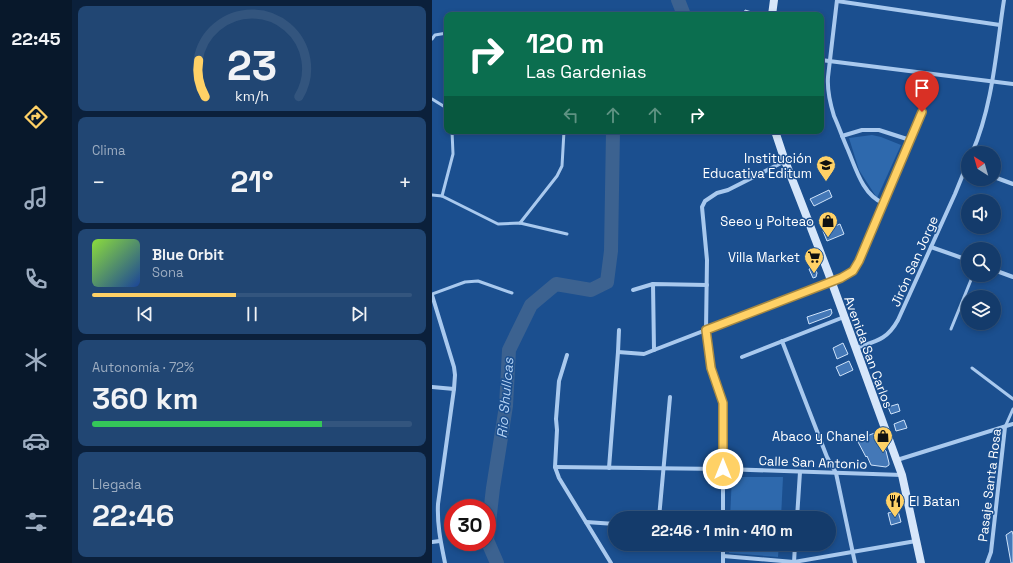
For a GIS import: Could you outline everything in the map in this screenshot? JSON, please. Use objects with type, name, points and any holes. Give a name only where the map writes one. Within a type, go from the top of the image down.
[{"type":"main road","points":[[772,12],[774,0]]},
{"type":"main road","name":"Avenida San Carlos","points":[[776,134],[902,476],[921,563]]},
{"type":"street","points":[[975,146],[984,121],[992,82],[1004,0]]},
{"type":"street","points":[[884,203],[874,198],[858,175],[834,116],[829,99],[827,83],[837,1],[1000,25]]},
{"type":"street","points":[[824,60],[1013,84]]},
{"type":"street","points":[[618,352],[644,354],[847,275],[853,271],[859,261],[925,104],[928,96],[931,74]]},
{"type":"street","points":[[842,136],[862,130],[879,130],[910,140]]},
{"type":"street","points":[[723,511],[723,403],[711,368],[706,330],[707,260],[702,208],[705,201],[717,193],[728,190],[785,161]]},
{"type":"street","name":"Jirón San Jorge","points":[[855,348],[883,338],[890,333],[894,327],[961,180]]},
{"type":"street","points":[[1001,180],[1013,184]]},
{"type":"street","points":[[931,246],[961,257]]},
{"type":"street","points":[[1001,273],[1013,277]]},
{"type":"street","points":[[633,290],[653,284],[707,285]]},
{"type":"street","points":[[653,284],[654,350]]},
{"type":"street","points":[[432,295],[454,367],[455,375],[438,504],[440,541],[445,563]]},
{"type":"street","points":[[742,357],[844,316]]},
{"type":"street","points":[[609,468],[619,330]]},
{"type":"street","points":[[782,341],[827,457],[836,473],[855,563]]},
{"type":"street","points":[[567,355],[559,381],[556,419],[557,430],[555,467],[559,478],[611,563]]},
{"type":"street","points":[[432,387],[454,390]]},
{"type":"street","points":[[660,511],[670,397]]},
{"type":"street","points":[[896,460],[1013,424]]},
{"type":"street","name":"Pasaje Santa Rosa","points":[[987,563],[991,552],[1005,427]]},
{"type":"street","name":"Calle San Antonio","points":[[555,467],[723,469],[902,476]]},
{"type":"street","points":[[797,511],[800,472]]},
{"type":"street","points":[[586,522],[608,524]]},
{"type":"street","points":[[432,542],[440,541]]},
{"type":"street","points":[[723,556],[794,562],[916,541]]},
{"type":"street","points":[[723,551],[723,563]]},
{"type":"street","points":[[794,562],[795,551]]},
{"type":"lane","points":[[432,39],[435,35],[444,34]]},
{"type":"lane","points":[[432,99],[444,106]]},
{"type":"lane","points":[[442,196],[453,154],[452,134]]},
{"type":"lane","points":[[520,223],[560,171],[562,166],[564,134]]},
{"type":"lane","points":[[432,195],[442,196],[498,224],[520,223],[567,234]]},
{"type":"lane","points":[[432,295],[465,282],[478,281],[512,292]]},
{"type":"lane","points":[[951,329],[970,282]]},
{"type":"lane","points":[[972,368],[1013,399]]},
{"type":"lane","name":"Pasaje Santa Rosa","points":[[1005,427],[1013,409]]},
{"type":"shaded area","points":[[872,135],[901,145],[877,198],[859,170],[849,138]]},
{"type":"shaded area","points":[[732,477],[783,477],[781,511],[730,511]]},
{"type":"shaded area","points":[[729,551],[778,551],[778,557],[729,553]]},
{"type":"building","points":[[829,190],[832,197],[814,206],[810,199]]},
{"type":"building","points":[[834,215],[836,220],[821,225],[819,220]]},
{"type":"building","points":[[840,224],[844,234],[827,241],[823,231]]},
{"type":"building","points":[[814,267],[817,273],[816,277],[813,278],[809,269]]},
{"type":"building","points":[[831,309],[832,313],[830,316],[809,324],[807,317]]},
{"type":"building","points":[[843,343],[848,354],[837,359],[833,348]]},
{"type":"building","points":[[849,361],[853,370],[840,376],[836,367]]},
{"type":"building","points":[[898,404],[900,411],[891,414],[888,407]]},
{"type":"building","points":[[904,420],[907,428],[896,431],[894,424]]},
{"type":"building","points":[[877,432],[886,451],[889,465],[886,467],[871,465],[857,440]]},
{"type":"building","name":"El Batan","points":[[898,511],[901,522],[891,525],[888,513]]},
{"type":"building","points":[[1012,531],[1013,563],[1011,563],[1006,535]]},
{"type":"waterway","name":"Rio Shullcas","points":[[678,0],[683,12]]},
{"type":"waterway","name":"Rio Shullcas","points":[[497,563],[487,540],[493,488],[506,406],[509,350],[531,305],[556,284],[591,290],[607,282],[611,251],[613,134]]},
{"type":"place","name":"Institución Educativa Editum","points":[[826,182]]},
{"type":"place","name":"Seeo y Polteao","points":[[828,238]]},
{"type":"place","name":"Villa Market","points":[[814,274]]},
{"type":"place","name":"Abaco y Chanel","points":[[883,453]]},
{"type":"place","name":"El Batan","points":[[895,518]]},
{"type":"route","points":[[723,469],[723,403],[711,368],[706,330],[841,278],[853,271],[859,261],[922,112]]}]
